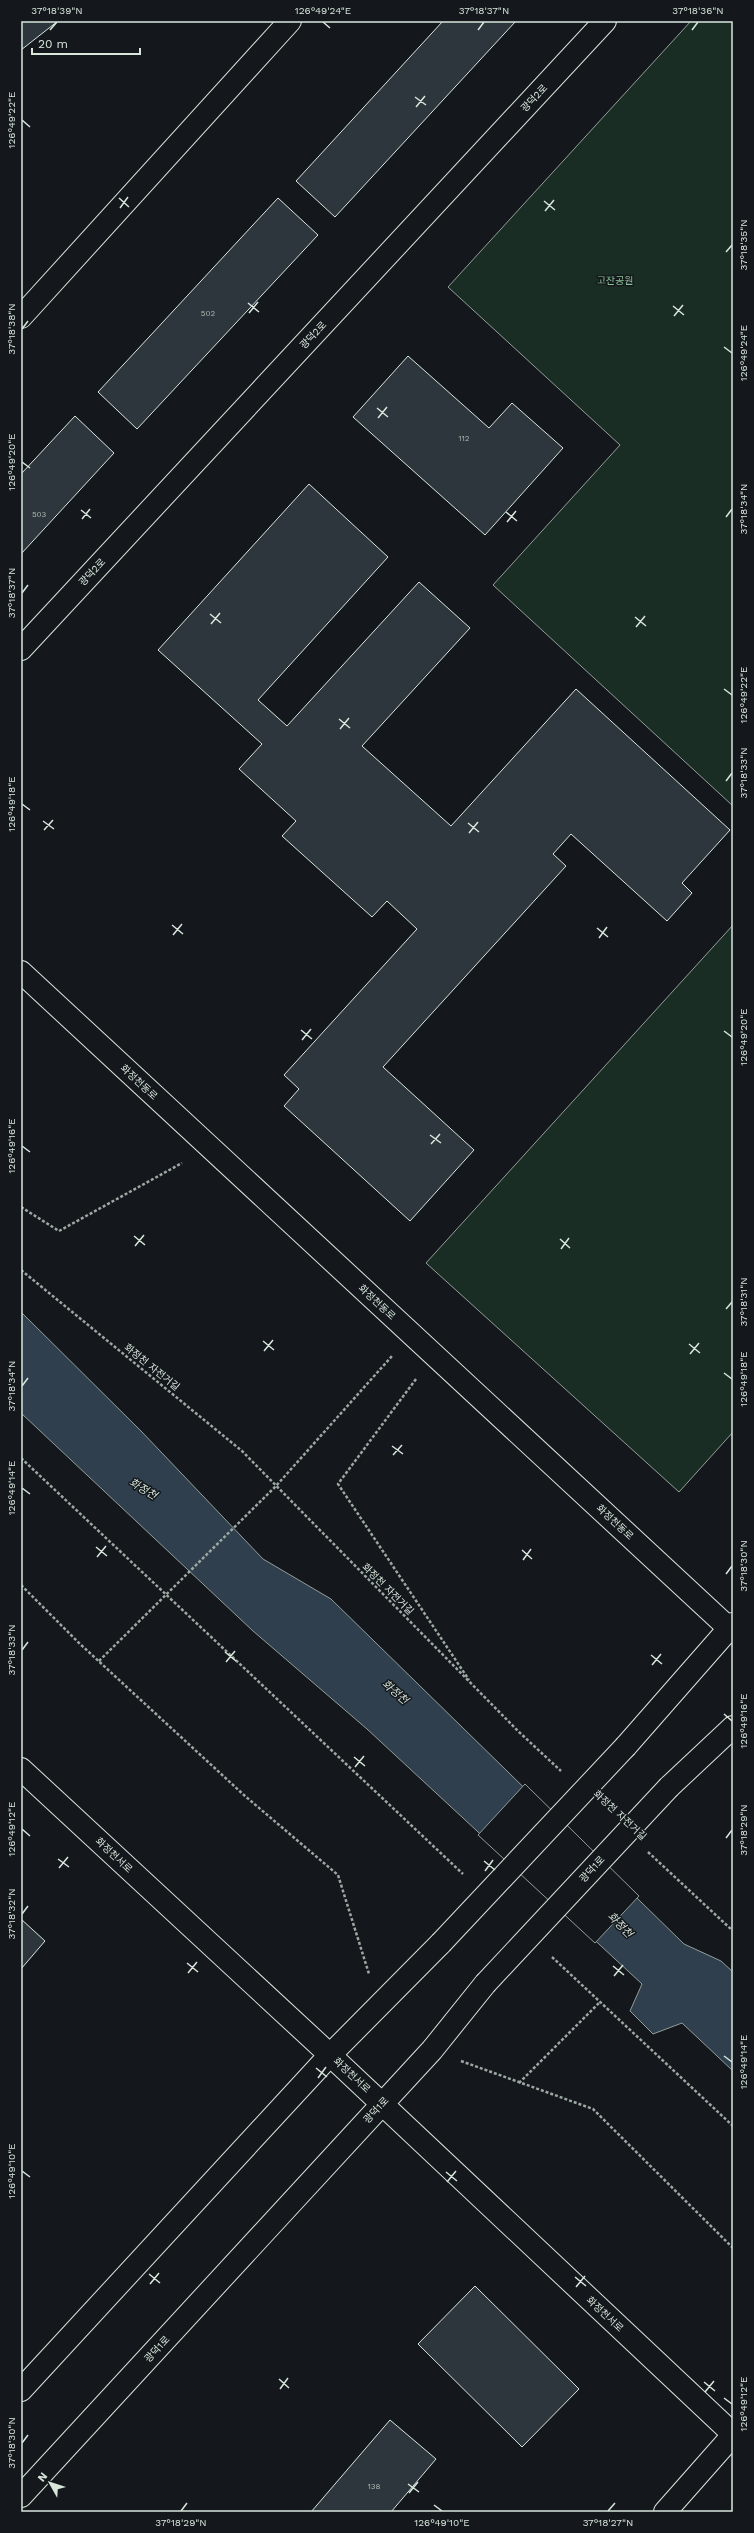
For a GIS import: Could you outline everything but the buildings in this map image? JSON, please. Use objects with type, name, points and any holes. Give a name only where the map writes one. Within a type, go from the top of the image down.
[{"type":"street","points":[[21,317],[290,21]]},
{"type":"street","name":"광덕2로","points":[[21,649],[605,21]]},
{"type":"street","name":"화정천동로","points":[[21,972],[434,1355],[732,1628]]},
{"type":"street","points":[[21,2390],[330,2055],[441,1944],[626,1746],[732,1628]]},
{"type":"street","name":"광덕1로","points":[[21,2496],[432,2050],[485,1984],[669,1787],[733,1727]]},
{"type":"street","name":"화정천서로","points":[[21,1769],[330,2055],[733,2434]]},
{"type":"street","points":[[665,2512],[733,2434]]},
{"type":"path","points":[[21,1207],[59,1232],[210,1148]]},
{"type":"path","name":"화정천 자전거길","points":[[21,1270],[242,1451],[473,1686],[565,1775]]},
{"type":"path","points":[[99,1661],[276,1486],[412,1334]]},
{"type":"path","points":[[434,1355],[338,1484],[473,1686]]},
{"type":"path","points":[[21,1458],[467,1878]]},
{"type":"path","points":[[21,1585],[99,1661],[245,1796],[338,1875],[379,2007]]},
{"type":"path","name":"화정천 자전거길","points":[[646,1851],[733,1932]]},
{"type":"path","points":[[548,1954],[733,2126]]},
{"type":"path","points":[[519,2083],[600,2002]]},
{"type":"path","points":[[432,2050],[593,2109],[733,2248]]},
{"type":"green space","name":"고잔공원","points":[[691,21],[733,21],[733,806],[493,585],[620,445],[448,287]]},
{"type":"green space","points":[[733,925],[733,1432],[679,1492],[426,1263]]},
{"type":"water","name":"화정천","points":[[21,1312],[141,1431],[263,1559],[331,1599],[684,1944],[721,1961],[733,1972],[733,2071],[682,2023],[653,2034],[630,2011],[642,1984],[367,1729],[253,1631],[21,1413]]},
{"type":"pier","points":[[525,1784],[639,1896],[595,1943],[478,1835]]}]
